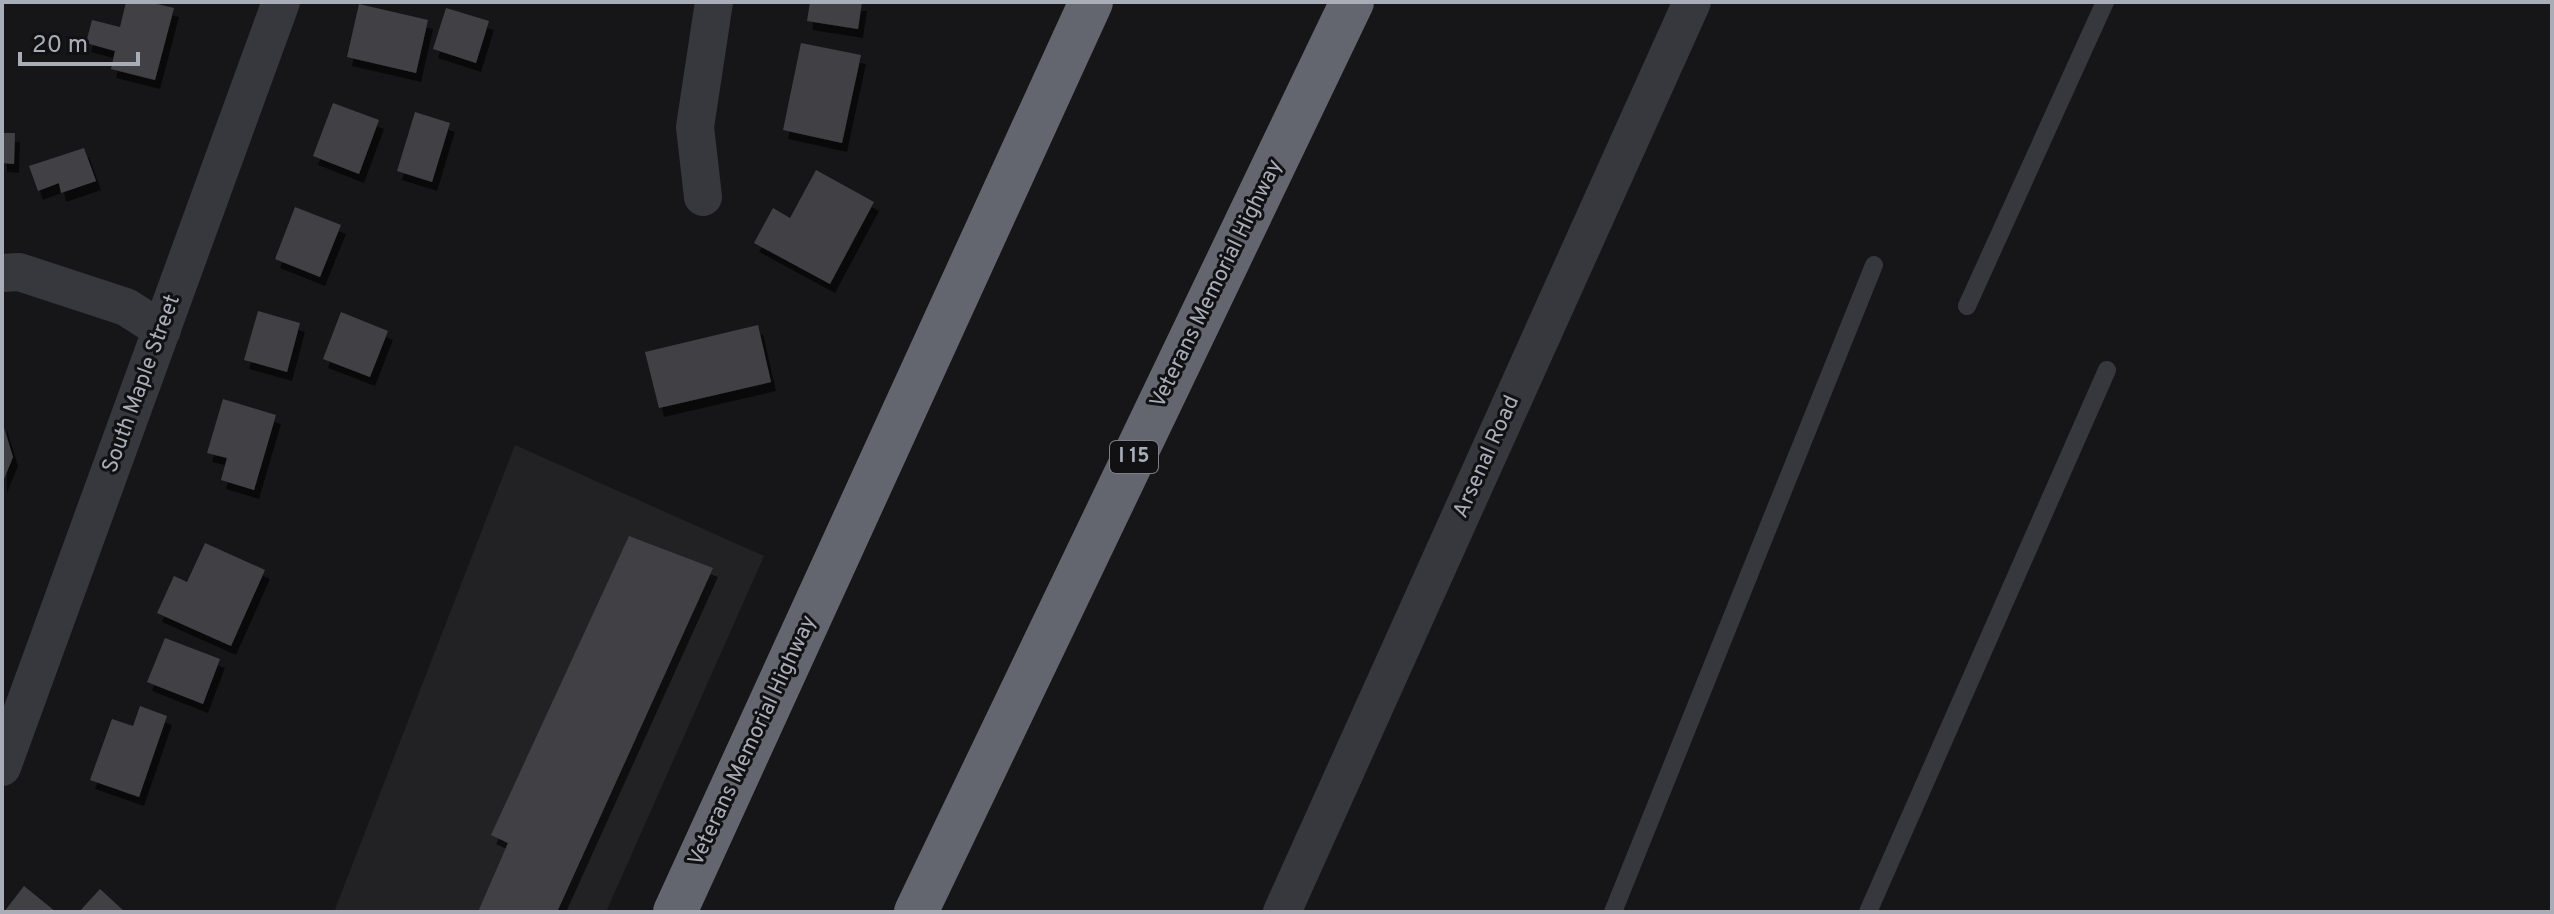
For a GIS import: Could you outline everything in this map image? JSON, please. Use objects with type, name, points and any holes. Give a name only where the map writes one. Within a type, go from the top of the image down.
[{"type":"highway","name":"Veterans Memorial Highway","points":[[675,912],[1091,2]]},
{"type":"highway","name":"Veterans Memorial Highway","points":[[916,912],[1352,2]]},
{"type":"street","name":"South Maple Street","points":[[2,767],[281,2]]},
{"type":"street","points":[[703,197],[695,127],[714,2]]},
{"type":"street","name":"Arsenal Road","points":[[1282,912],[1692,2]]},
{"type":"street","points":[[2,273],[19,272],[126,307],[162,330]]},
{"type":"lane","points":[[1967,306],[2105,2]]},
{"type":"lane","points":[[1613,912],[1874,265]]},
{"type":"lane","points":[[1868,912],[2107,370]]},
{"type":"shaded area","points":[[515,445],[764,556],[606,912],[334,912]]},
{"type":"building","points":[[126,2],[149,2],[174,8],[155,80],[111,69],[115,51],[86,43],[92,20],[120,27]]},
{"type":"building","points":[[810,2],[862,2],[858,29],[807,21]]},
{"type":"building","points":[[359,4],[428,20],[416,73],[347,57]]},
{"type":"building","points":[[446,8],[489,21],[476,63],[433,49]]},
{"type":"building","points":[[801,43],[861,55],[842,143],[783,130]]},
{"type":"building","points":[[333,103],[379,120],[359,174],[313,156]]},
{"type":"building","points":[[415,112],[450,123],[432,182],[397,171]]},
{"type":"building","points":[[2,133],[15,133],[14,164],[2,163]]},
{"type":"building","points":[[84,148],[96,181],[61,193],[59,183],[38,191],[29,166]]},
{"type":"building","points":[[816,170],[874,202],[830,284],[754,243],[773,208],[790,218]]},
{"type":"building","points":[[295,207],[341,225],[320,277],[275,259]]},
{"type":"building","points":[[258,311],[300,323],[287,372],[244,360]]},
{"type":"building","points":[[341,312],[388,331],[370,377],[323,359]]},
{"type":"building","points":[[758,325],[771,382],[659,408],[645,352]]},
{"type":"building","points":[[223,399],[276,415],[254,490],[221,480],[227,458],[207,453]]},
{"type":"building","points":[[2,421],[13,457],[2,484]]},
{"type":"building","points":[[629,536],[713,568],[557,912],[478,912],[508,843],[491,835]]},
{"type":"building","points":[[205,543],[265,570],[231,646],[157,613],[174,576],[187,582]]},
{"type":"building","points":[[165,638],[220,659],[203,704],[147,682]]},
{"type":"building","points":[[140,706],[167,716],[139,797],[90,780],[112,719],[133,726]]},
{"type":"building","points":[[24,886],[56,912],[4,912]]},
{"type":"building","points":[[100,889],[125,912],[79,912]]}]
